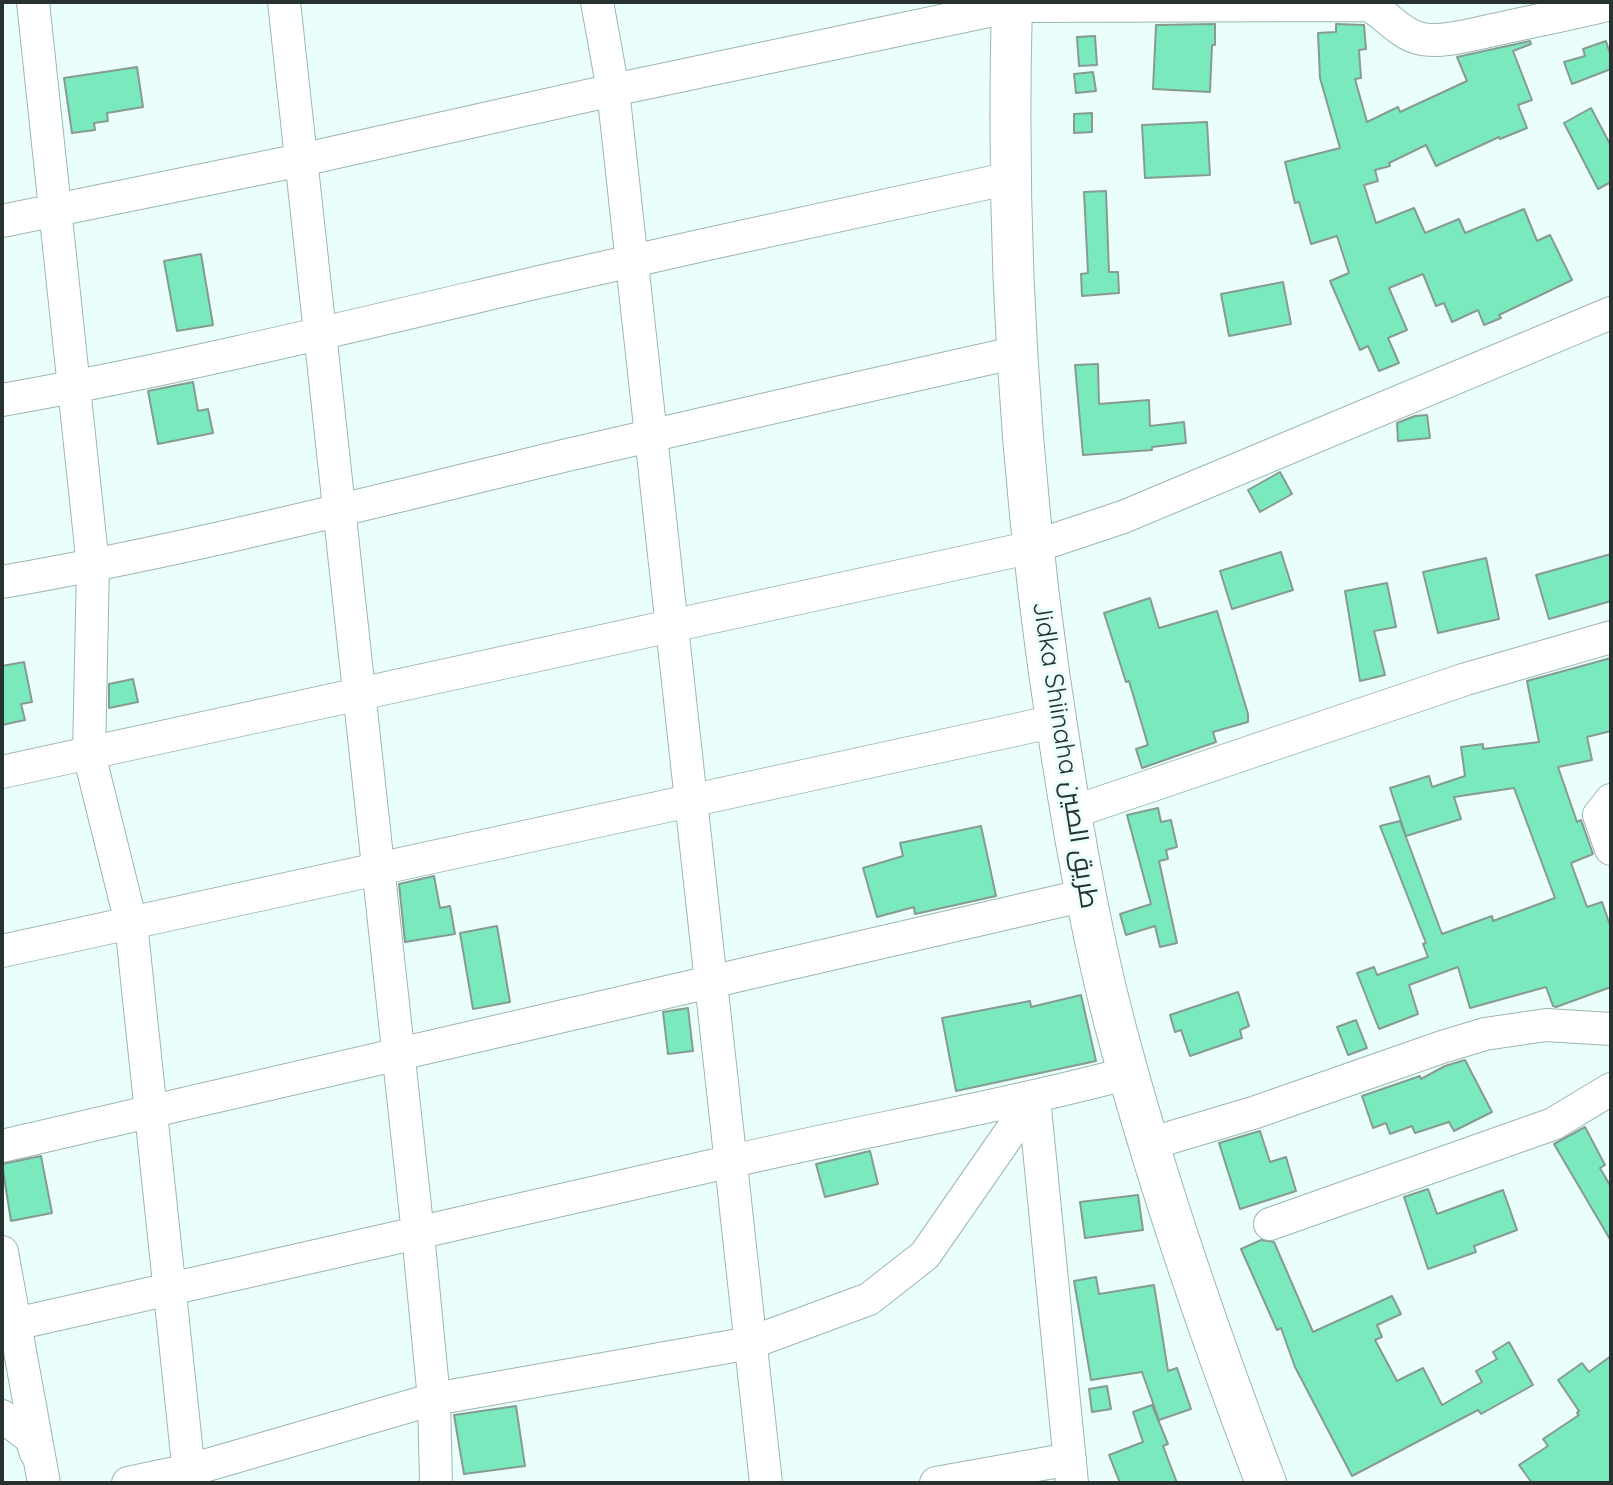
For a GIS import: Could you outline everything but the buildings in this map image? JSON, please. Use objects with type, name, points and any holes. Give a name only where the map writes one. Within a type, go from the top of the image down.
[{"type":"main road","name":"Jidka Shiinaha طريق الصين","points":[[1012,4],[1011,178],[1018,352],[1045,655],[1070,813],[1113,1019],[1149,1144],[1197,1294],[1266,1483]]},
{"type":"street","points":[[33,2],[93,566],[89,754],[131,923],[190,1476]]},
{"type":"street","points":[[284,2],[418,1234],[434,1399],[436,1483]]},
{"type":"street","points":[[597,2],[613,90],[766,1483]]},
{"type":"street","points":[[2,221],[301,160],[1012,4],[1368,5],[1383,12],[1405,33],[1421,40],[1456,37],[1555,19],[1611,4]]},
{"type":"street","points":[[2,400],[320,333],[1011,178]]},
{"type":"street","points":[[2,772],[1033,547],[1135,513],[1611,313]]},
{"type":"street","points":[[2,582],[93,566],[1018,352]]},
{"type":"street","points":[[1070,813],[1466,679],[1611,637]]},
{"type":"street","points":[[2,951],[1056,721]]},
{"type":"street","points":[[1611,800],[1599,815],[1611,849]]},
{"type":"street","points":[[2,1146],[1086,895]]},
{"type":"street","points":[[1149,1144],[1256,1112],[1485,1034],[1546,1025],[1611,1029]]},
{"type":"street","points":[[15,1324],[730,1161],[1034,1098],[1129,1073]]},
{"type":"street","points":[[1270,1224],[1553,1124],[1611,1089]]},
{"type":"street","points":[[128,1483],[190,1476],[434,1399],[750,1343],[869,1299],[925,1255],[1034,1098]]},
{"type":"street","points":[[936,1483],[1071,1471],[1034,1098]]},
{"type":"street","points":[[2,1252],[44,1483]]},
{"type":"street","points":[[2,1416],[31,1438],[44,1483]]}]
